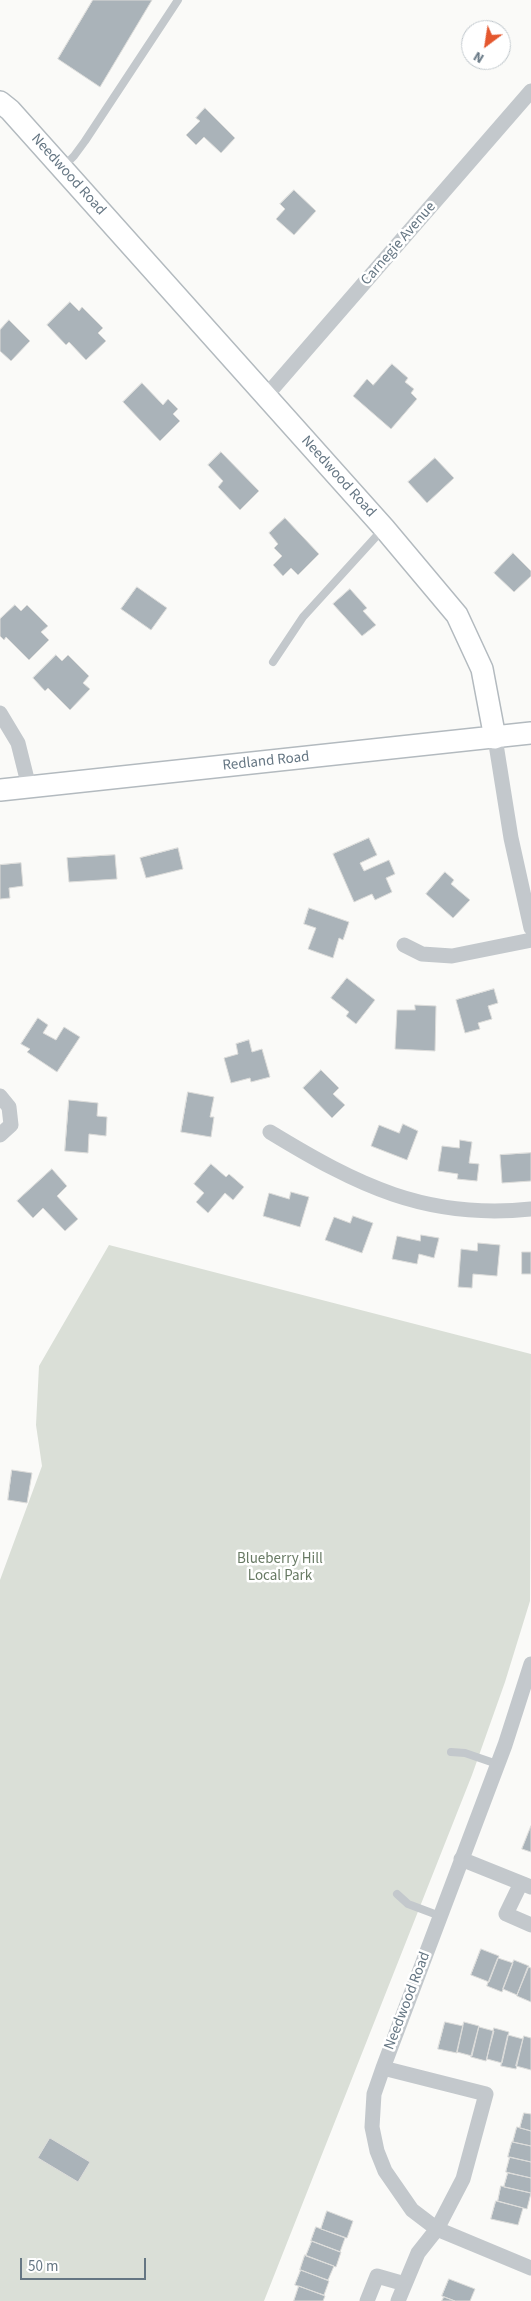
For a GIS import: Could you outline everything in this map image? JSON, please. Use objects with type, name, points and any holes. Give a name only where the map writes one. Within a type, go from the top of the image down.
[{"type":"street","name":"Carnegie Avenue","points":[[266,396],[531,91]]},
{"type":"street","name":"Needwood Road","points":[[0,102],[10,110],[384,528],[457,615],[482,669],[511,838],[531,928]]},
{"type":"street","points":[[0,713],[18,743],[29,787]]},
{"type":"street","name":"Redland Road","points":[[0,790],[531,733]]},
{"type":"street","points":[[404,945],[422,954],[452,956],[531,940]]},
{"type":"street","points":[[0,1096],[9,1107],[11,1125],[0,1135]]},
{"type":"street","points":[[270,1132],[326,1166],[363,1184],[401,1198],[437,1207],[464,1211],[504,1212],[531,1209]]},
{"type":"street","name":"Needwood Road","points":[[531,1667],[497,1764],[374,2094],[372,2128],[377,2151],[385,2171],[412,2210],[437,2229],[531,2268]]},
{"type":"street","points":[[462,1859],[526,1885],[506,1914],[531,1925]]},
{"type":"street","points":[[383,2068],[486,2094],[463,2178],[437,2229],[418,2253],[398,2301]]},
{"type":"street","points":[[367,2301],[377,2276],[404,2284]]},
{"type":"lane","points":[[62,168],[79,149],[178,0]]},
{"type":"lane","points":[[273,662],[303,617],[384,528]]},
{"type":"lane","points":[[452,1752],[465,1753],[497,1764]]},
{"type":"lane","points":[[397,1894],[408,1904],[440,1916]]},
{"type":"green space","name":"Blueberry Hill Local Park","points":[[109,1245],[531,1354],[530,1601],[505,1682],[472,1775],[264,2301],[0,2301],[0,1580],[42,1466],[36,1425],[39,1366]]},
{"type":"building","points":[[93,0],[152,0],[100,87],[58,59]]},
{"type":"building","points":[[205,108],[235,138],[221,153],[204,137],[196,145],[186,135],[200,121],[196,118]]},
{"type":"building","points":[[294,190],[316,211],[294,235],[276,219],[285,209],[280,204]]},
{"type":"building","points":[[70,302],[79,311],[82,307],[103,328],[98,333],[106,341],[86,360],[69,342],[66,345],[47,325]]},
{"type":"building","points":[[9,320],[30,341],[11,361],[0,351],[0,330]]},
{"type":"building","points":[[392,364],[408,378],[405,382],[414,389],[411,393],[417,399],[391,429],[353,396],[367,379],[373,385]]},
{"type":"building","points":[[142,383],[163,405],[168,399],[178,409],[173,414],[180,421],[160,441],[123,402]]},
{"type":"building","points":[[221,452],[259,491],[240,510],[218,487],[223,481],[208,465]]},
{"type":"building","points":[[435,458],[454,478],[427,503],[408,482]]},
{"type":"building","points":[[285,518],[319,554],[298,575],[291,568],[283,576],[273,565],[282,556],[274,548],[278,544],[269,533]]},
{"type":"building","points":[[513,553],[531,571],[531,576],[514,592],[494,573]]},
{"type":"building","points":[[137,587],[167,608],[151,630],[121,609]]},
{"type":"building","points":[[350,589],[367,608],[363,611],[376,625],[362,636],[333,604]]},
{"type":"building","points":[[15,605],[21,611],[27,605],[48,626],[41,632],[49,640],[29,660],[6,637],[4,640],[0,636],[0,619]]},
{"type":"building","points":[[56,655],[62,661],[68,655],[89,676],[83,683],[90,689],[70,710],[48,688],[45,691],[33,678]]},
{"type":"building","points":[[369,838],[377,855],[360,863],[364,871],[389,860],[395,874],[386,878],[392,892],[375,900],[372,894],[354,902],[333,854]]},
{"type":"building","points":[[178,848],[183,869],[146,878],[140,858]]},
{"type":"building","points":[[115,855],[117,879],[69,882],[67,858]]},
{"type":"building","points":[[21,863],[23,886],[9,888],[10,898],[0,899],[0,865]]},
{"type":"building","points":[[445,872],[454,880],[451,884],[470,900],[453,918],[426,894]]},
{"type":"building","points":[[309,908],[349,922],[343,940],[339,938],[333,958],[308,949],[316,928],[304,924]]},
{"type":"building","points":[[347,978],[375,1000],[356,1024],[346,1016],[349,1012],[331,998]]},
{"type":"building","points":[[494,989],[498,1003],[488,1006],[492,1019],[478,1023],[480,1029],[465,1033],[456,1000]]},
{"type":"building","points":[[415,1005],[436,1006],[435,1051],[395,1049],[397,1010],[415,1010]]},
{"type":"building","points":[[38,1018],[48,1025],[43,1033],[56,1040],[64,1027],[80,1037],[57,1072],[27,1052],[30,1049],[21,1044]]},
{"type":"building","points":[[249,1040],[252,1052],[262,1049],[270,1077],[251,1082],[250,1078],[231,1083],[224,1058],[238,1054],[236,1044]]},
{"type":"building","points":[[321,1070],[339,1088],[333,1094],[345,1105],[332,1118],[303,1088]]},
{"type":"building","points":[[188,1092],[214,1097],[210,1117],[214,1117],[211,1137],[181,1132]]},
{"type":"building","points":[[69,1100],[98,1103],[97,1116],[107,1117],[106,1136],[89,1134],[88,1153],[65,1151]]},
{"type":"building","points":[[403,1124],[418,1131],[407,1160],[371,1146],[379,1125],[399,1133]]},
{"type":"building","points":[[460,1140],[472,1142],[469,1163],[479,1164],[477,1181],[457,1179],[458,1174],[438,1171],[442,1146],[459,1148]]},
{"type":"building","points":[[531,1153],[531,1181],[502,1183],[500,1155]]},
{"type":"building","points":[[211,1164],[226,1177],[229,1174],[244,1187],[233,1200],[225,1193],[208,1213],[196,1202],[204,1193],[194,1184]]},
{"type":"building","points":[[52,1169],[67,1186],[57,1196],[78,1219],[65,1231],[43,1208],[33,1218],[17,1201]]},
{"type":"building","points":[[291,1192],[309,1197],[300,1227],[263,1216],[269,1193],[289,1199]]},
{"type":"building","points":[[353,1216],[373,1223],[362,1253],[325,1240],[334,1217],[350,1223]]},
{"type":"building","points":[[421,1235],[439,1238],[434,1258],[419,1254],[417,1264],[392,1259],[397,1236],[420,1241]]},
{"type":"building","points":[[478,1243],[500,1245],[497,1276],[473,1274],[472,1288],[458,1287],[461,1249],[477,1251]]},
{"type":"building","points":[[522,1252],[531,1252],[531,1274],[522,1274]]},
{"type":"building","points":[[12,1470],[32,1473],[27,1503],[8,1500]]},
{"type":"building","points":[[531,1826],[531,1852],[522,1849]]},
{"type":"building","points":[[481,1949],[499,1956],[489,1982],[471,1975]]},
{"type":"building","points":[[498,1958],[513,1963],[502,1992],[487,1986]]},
{"type":"building","points":[[514,1960],[529,1966],[517,1995],[503,1989]]},
{"type":"building","points":[[528,1967],[531,1968],[531,2002],[517,1996]]},
{"type":"building","points":[[445,2022],[463,2026],[457,2053],[438,2049]]},
{"type":"building","points":[[464,2022],[479,2026],[472,2056],[457,2052]]},
{"type":"building","points":[[479,2027],[494,2031],[486,2061],[471,2057]]},
{"type":"building","points":[[494,2028],[509,2032],[502,2063],[487,2059]]},
{"type":"building","points":[[508,2035],[523,2039],[516,2069],[501,2066]]},
{"type":"building","points":[[524,2036],[531,2038],[531,2070],[516,2066]]},
{"type":"building","points":[[524,2113],[531,2114],[531,2131],[520,2128]]},
{"type":"building","points":[[517,2127],[531,2131],[531,2146],[513,2142]]},
{"type":"building","points":[[50,2138],[90,2162],[78,2182],[38,2158]]},
{"type":"building","points":[[512,2142],[531,2146],[531,2162],[508,2157]]},
{"type":"building","points":[[510,2157],[531,2162],[531,2178],[506,2172]]},
{"type":"building","points":[[508,2173],[531,2178],[531,2193],[504,2187]]},
{"type":"building","points":[[501,2186],[531,2193],[527,2209],[498,2201]]},
{"type":"building","points":[[496,2201],[523,2208],[518,2225],[491,2219]]},
{"type":"building","points":[[327,2211],[353,2221],[347,2238],[321,2229]]},
{"type":"building","points":[[316,2227],[345,2238],[340,2252],[311,2241]]},
{"type":"building","points":[[312,2241],[341,2252],[336,2267],[306,2256]]},
{"type":"building","points":[[305,2255],[334,2266],[328,2280],[300,2270]]},
{"type":"building","points":[[301,2270],[329,2281],[324,2295],[295,2285]]},
{"type":"building","points":[[449,2279],[475,2289],[470,2301],[455,2301],[442,2296]]},
{"type":"building","points":[[299,2286],[325,2296],[323,2301],[294,2301]]},
{"type":"building","points":[[444,2297],[455,2301],[442,2301]]}]
